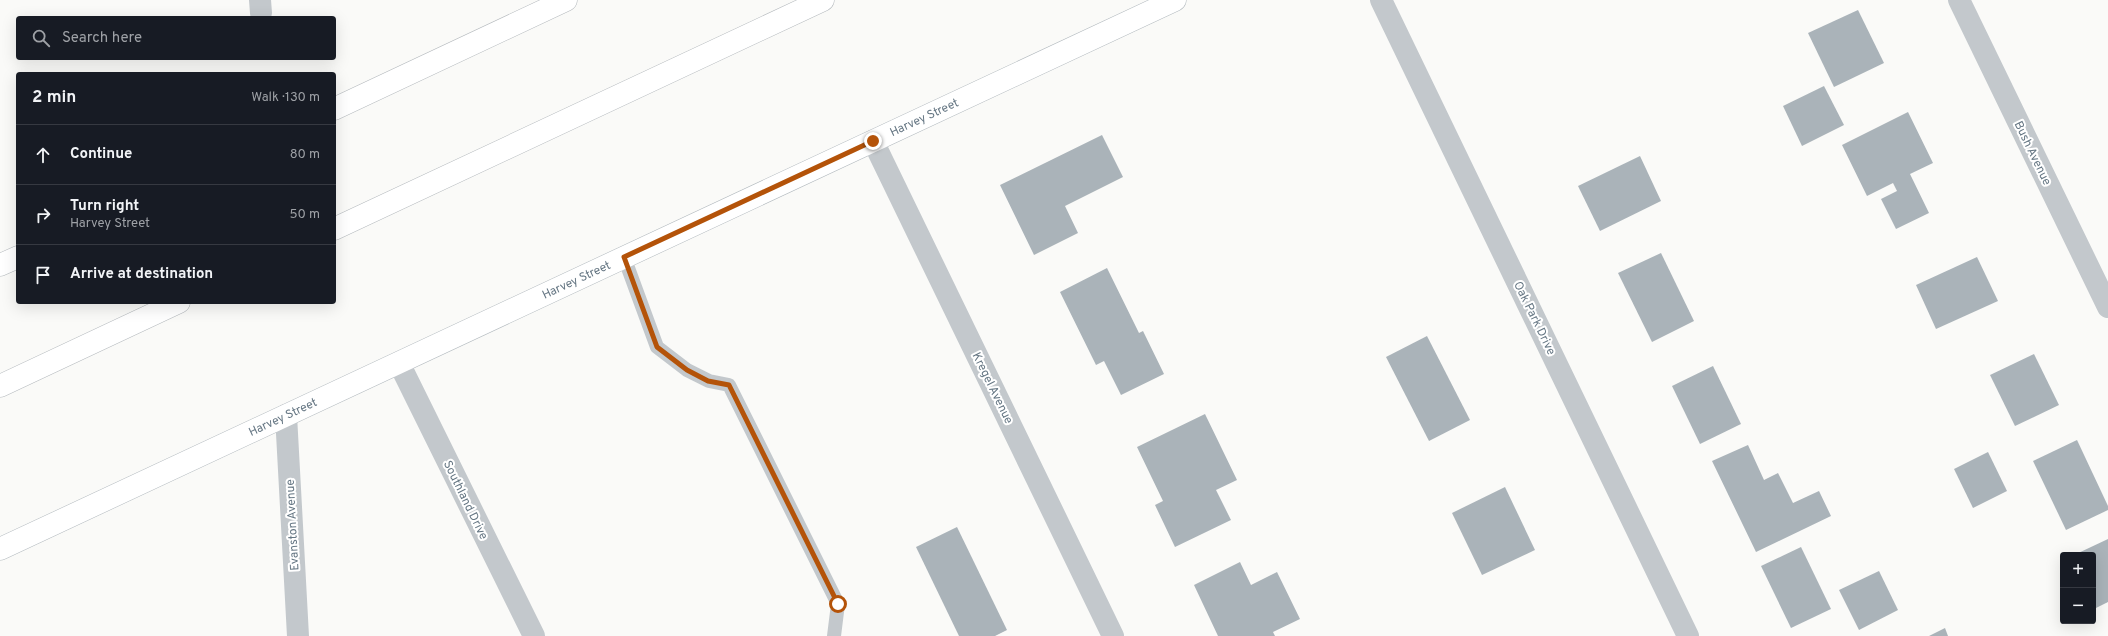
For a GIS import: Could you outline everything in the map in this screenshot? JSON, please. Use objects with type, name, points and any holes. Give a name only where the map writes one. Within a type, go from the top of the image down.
[{"type":"main road","points":[[336,108],[566,0]]},
{"type":"main road","points":[[336,228],[823,0]]},
{"type":"main road","name":"Harvey Street","points":[[0,549],[1175,0]]},
{"type":"main road","points":[[0,265],[16,258]]},
{"type":"main road","points":[[0,386],[175,304]]},
{"type":"street","name":"Oak Park Drive","points":[[1381,0],[1688,636]]},
{"type":"street","name":"Bush Avenue","points":[[1959,0],[2108,306]]},
{"type":"street","name":"Kregel Avenue","points":[[873,141],[1113,636]]},
{"type":"street","name":"Southland Drive","points":[[398,364],[534,636]]},
{"type":"street","name":"Evanston Avenue","points":[[286,415],[298,636]]},
{"type":"lane","points":[[624,257],[657,347],[687,370],[708,381],[729,385],[838,604],[834,636]]},
{"type":"building","points":[[1858,10],[1884,63],[1834,87],[1808,33]]},
{"type":"building","points":[[1824,86],[1844,125],[1802,146],[1783,106]]},
{"type":"building","points":[[1908,112],[1933,163],[1910,174],[1929,213],[1896,229],[1881,199],[1897,191],[1893,183],[1867,196],[1842,145]]},
{"type":"building","points":[[1102,135],[1123,177],[1065,206],[1078,233],[1034,255],[1000,185]]},
{"type":"building","points":[[1640,156],[1661,201],[1600,231],[1578,186]]},
{"type":"building","points":[[1661,253],[1694,321],[1652,342],[1618,273]]},
{"type":"building","points":[[1977,257],[1998,301],[1936,329],[1916,285]]},
{"type":"building","points":[[1107,268],[1139,333],[1143,331],[1164,374],[1121,395],[1104,361],[1096,365],[1060,292]]},
{"type":"building","points":[[1427,336],[1470,420],[1429,441],[1386,357]]},
{"type":"building","points":[[2034,354],[2059,405],[2015,426],[1990,375]]},
{"type":"building","points":[[1713,366],[1741,424],[1700,444],[1672,386]]},
{"type":"building","points":[[1205,414],[1237,480],[1216,490],[1231,520],[1175,547],[1155,505],[1163,501],[1137,447]]},
{"type":"building","points":[[2077,440],[2108,506],[2108,510],[2066,530],[2033,461]]},
{"type":"building","points":[[1748,445],[1764,480],[1778,473],[1793,503],[1819,491],[1831,516],[1756,552],[1712,461]]},
{"type":"building","points":[[1988,452],[2007,491],[1973,508],[1954,469]]},
{"type":"building","points":[[1505,487],[1535,550],[1482,575],[1452,513]]},
{"type":"building","points":[[957,527],[1007,630],[995,636],[959,636],[916,547]]},
{"type":"building","points":[[2108,539],[2108,602],[2096,608],[2096,552],[2080,552]]},
{"type":"building","points":[[1801,547],[1831,609],[1791,628],[1761,566]]},
{"type":"building","points":[[1240,562],[1251,585],[1277,572],[1300,619],[1273,632],[1275,636],[1218,636],[1194,585]]},
{"type":"building","points":[[1879,571],[1898,610],[1859,630],[1839,590]]},
{"type":"building","points":[[1945,628],[1948,636],[1929,636]]},
{"type":"route","points":[[838,604],[729,385],[708,381],[687,370],[657,347],[624,257],[873,141]]}]
